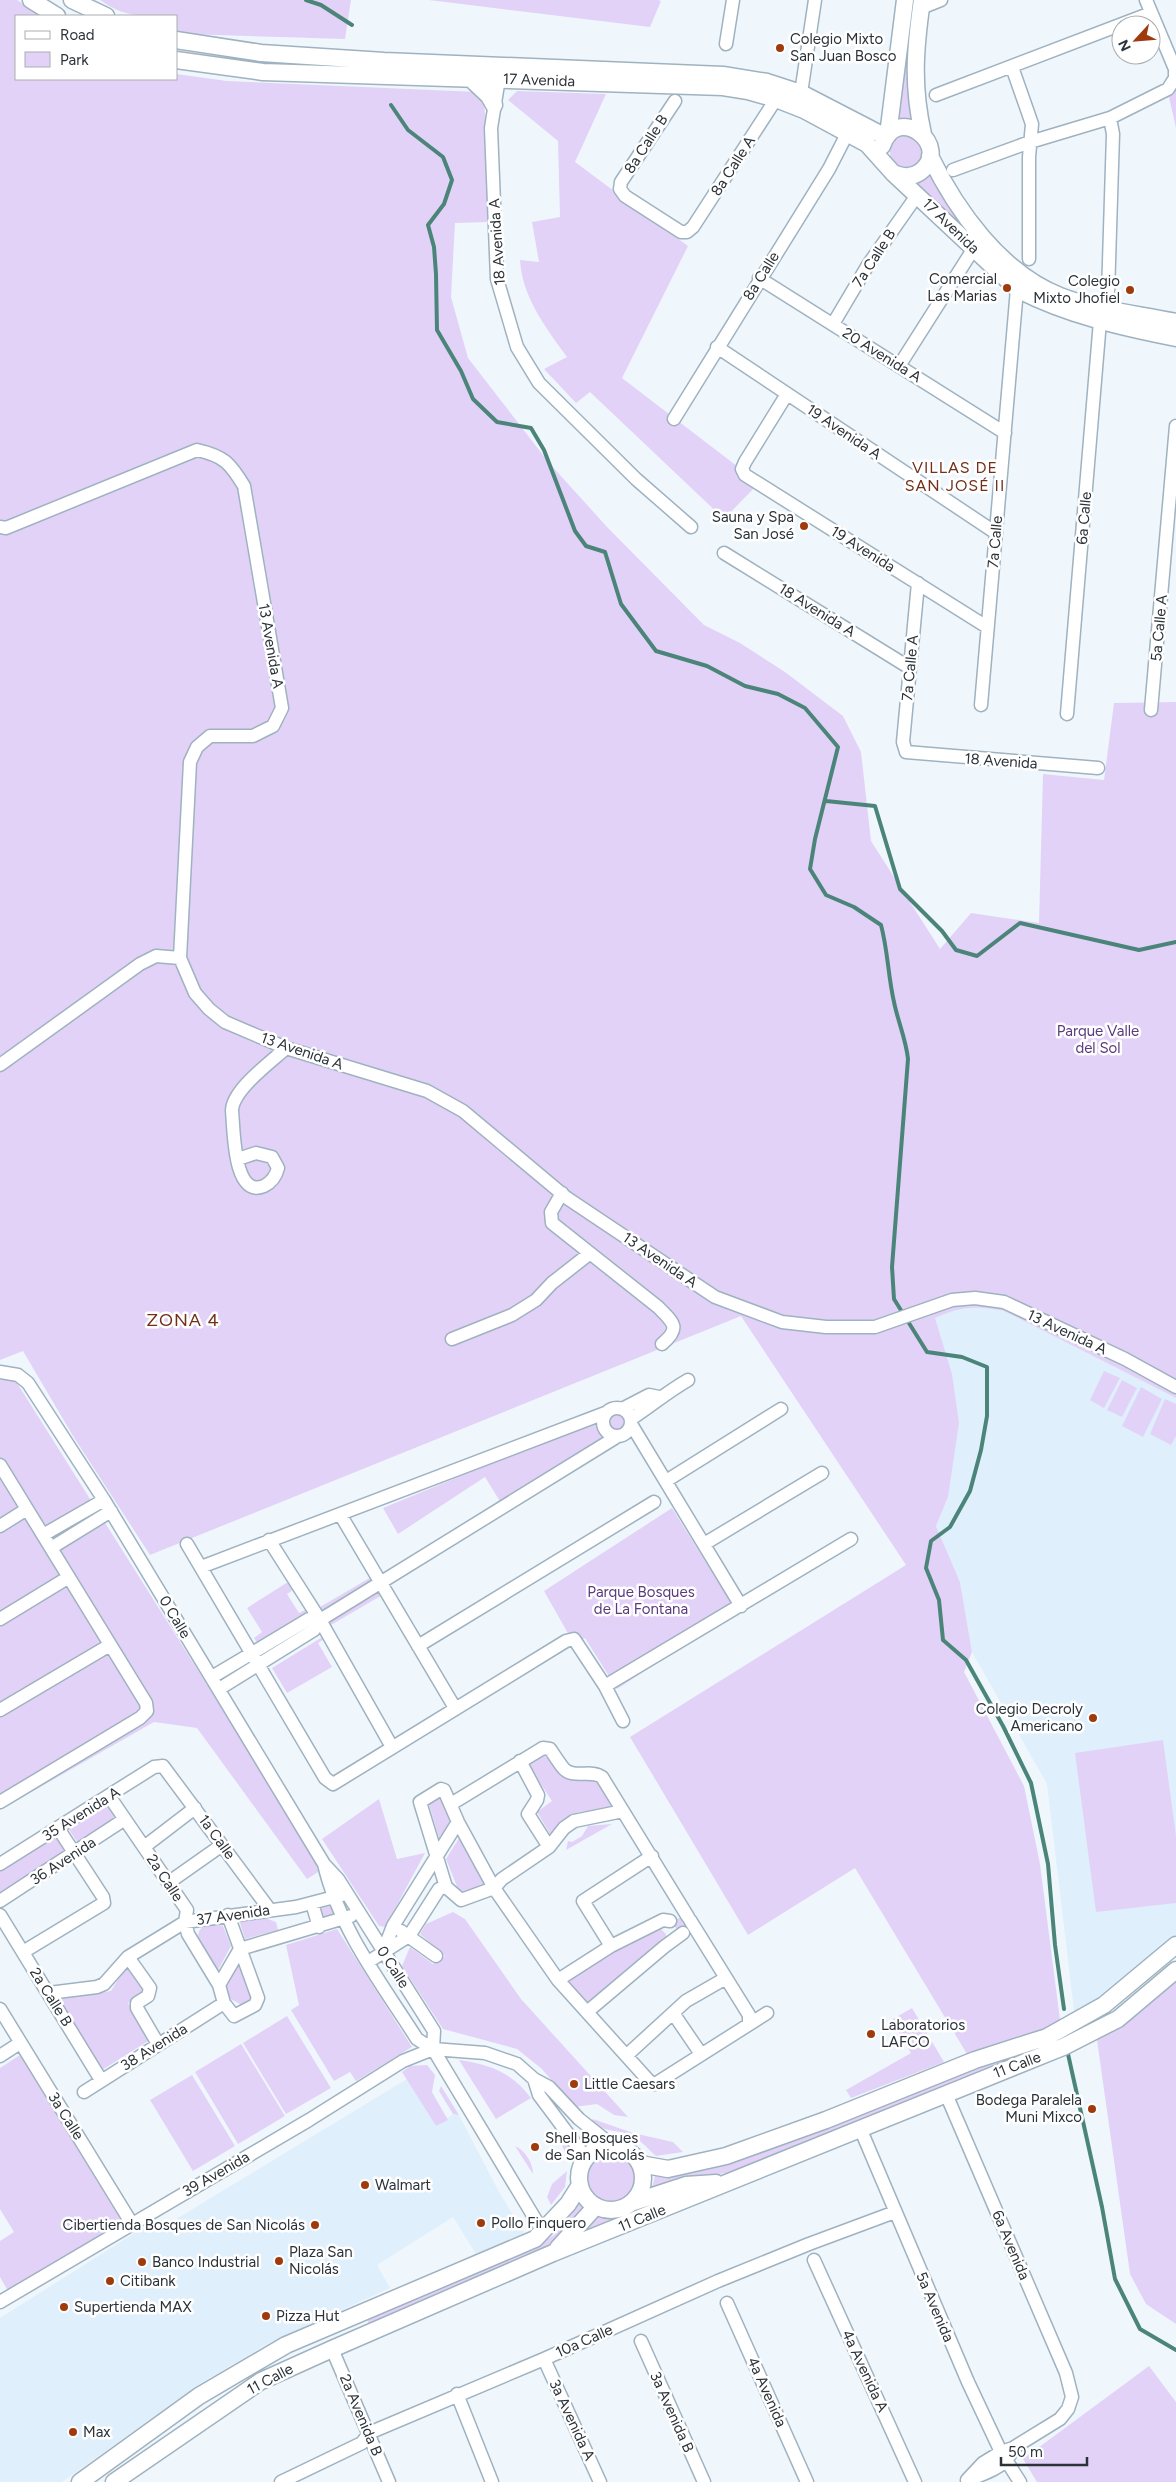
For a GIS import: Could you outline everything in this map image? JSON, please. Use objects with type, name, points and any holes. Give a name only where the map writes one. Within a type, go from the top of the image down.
[{"type":"main road","points":[[31,0],[55,15]]},
{"type":"main road","points":[[72,0],[104,15]]},
{"type":"main road","points":[[887,136],[901,127],[909,127],[923,134],[928,140],[930,156],[923,169],[909,176],[888,167],[882,144],[887,136],[905,0]]},
{"type":"main road","points":[[922,4],[915,51],[915,71],[916,104],[923,134]]},
{"type":"main road","name":"17 Avenida","points":[[178,40],[261,54],[384,61],[500,72],[723,87],[748,91],[776,99],[804,110],[848,132],[867,144],[888,167],[1017,289],[1038,301],[1103,315],[1176,338]]},
{"type":"main road","name":"17 Avenida","points":[[178,60],[263,72],[470,78],[500,72],[722,75],[767,82],[801,93],[887,136]]},
{"type":"main road","points":[[470,78],[489,96],[494,105]]},
{"type":"main road","name":"17 Avenida","points":[[930,156],[961,212],[977,232],[1020,272],[1060,296],[1103,315],[1176,322]]},
{"type":"main road","name":"11 Calle","points":[[640,2164],[668,2169],[726,2156],[826,2120],[974,2060],[1046,2037],[1104,2005],[1176,1945]]},
{"type":"main road","name":"11 Calle","points":[[114,2482],[261,2382],[553,2253],[1063,2047],[1118,2019],[1176,1970]]},
{"type":"main road","points":[[631,2204],[642,2186],[643,2175],[640,2164],[629,2151],[613,2146],[598,2148],[586,2158],[581,2166],[580,2185],[588,2201],[596,2206],[614,2210],[686,2185],[731,2182]]},
{"type":"main road","name":"11 Calle","points":[[80,2482],[199,2396],[286,2345],[535,2238],[543,2232],[568,2204],[580,2185]]},
{"type":"main road","points":[[553,2253],[596,2206]]},
{"type":"street","points":[[726,44],[732,0]]},
{"type":"street","points":[[801,93],[815,0]]},
{"type":"street","points":[[922,4],[941,0]]},
{"type":"street","points":[[953,170],[1030,142],[1110,118],[1165,91],[1174,82],[1175,70],[1146,0]]},
{"type":"street","points":[[936,95],[1151,13]]},
{"type":"street","points":[[1012,67],[1032,124],[1030,142],[1029,259]]},
{"type":"street","name":"18 Avenida A","points":[[500,72],[490,128],[497,279],[517,347],[539,383],[636,479],[691,526]]},
{"type":"street","name":"8a Calle A","points":[[620,189],[625,196],[681,232],[687,232],[693,227],[776,99]]},
{"type":"street","name":"8a Calle B","points":[[620,189],[621,182],[675,101]]},
{"type":"street","name":"6a Calle","points":[[1067,714],[1103,315],[1108,294],[1113,134],[1110,118]]},
{"type":"street","name":"8a Calle","points":[[674,419],[829,169],[848,132]]},
{"type":"street","name":"7a Calle B","points":[[833,324],[868,265],[918,194]]},
{"type":"street","points":[[899,366],[974,248]]},
{"type":"street","name":"20 Avenida A","points":[[760,278],[1005,433]]},
{"type":"street","name":"7a Calle","points":[[981,705],[1017,289]]},
{"type":"street","name":"19 Avenida A","points":[[717,348],[996,533]]},
{"type":"street","name":"19 Avenida","points":[[787,394],[742,469],[745,475],[987,627]]},
{"type":"street","name":"5a Calle A","points":[[1152,710],[1176,426]]},
{"type":"street","name":"13 Avenida A","points":[[0,527],[6,528],[197,450],[217,454],[234,470],[244,486],[282,708],[273,726],[253,736],[210,736],[197,747],[190,762],[180,958],[195,993],[209,1009],[225,1022],[286,1048],[427,1091],[463,1111],[562,1193],[715,1297],[782,1322],[826,1327],[875,1327],[952,1300],[975,1298],[1004,1302],[1125,1359],[1176,1387]]},
{"type":"street","name":"18 Avenida A","points":[[724,553],[910,668]]},
{"type":"street","name":"7a Calle A","points":[[906,752],[903,742],[918,583]]},
{"type":"street","name":"18 Avenida","points":[[906,752],[1098,768]]},
{"type":"street","points":[[0,1065],[140,964],[156,956],[180,958]]},
{"type":"street","points":[[238,1159],[232,1111],[234,1099],[286,1048]]},
{"type":"street","points":[[562,1193],[551,1212],[552,1223],[658,1307],[671,1320],[674,1328],[672,1335],[662,1344]]},
{"type":"street","points":[[452,1339],[512,1315],[536,1300],[552,1283],[589,1254]]},
{"type":"street","name":"0 Calle","points":[[0,1372],[18,1375],[35,1392],[111,1511],[324,1864],[338,1879],[434,2030],[433,2048]]},
{"type":"street","points":[[219,1689],[314,1630],[320,1620],[626,1432],[631,1421],[659,1397],[688,1380]]},
{"type":"street","points":[[201,1567],[606,1413],[613,1408],[622,1409],[649,1395],[659,1397]]},
{"type":"street","points":[[622,1409],[741,1606]]},
{"type":"street","points":[[666,1482],[781,1409]]},
{"type":"street","points":[[606,1413],[602,1422],[605,1430],[618,1436]]},
{"type":"street","points":[[0,1465],[146,1703],[147,1711],[140,1718],[0,1802]]},
{"type":"street","points":[[704,1544],[822,1473]]},
{"type":"street","points":[[43,1535],[104,1500]]},
{"type":"street","points":[[418,1646],[654,1502]]},
{"type":"street","points":[[0,1526],[27,1509]]},
{"type":"street","points":[[51,1548],[111,1511]]},
{"type":"street","points":[[340,1514],[455,1708]]},
{"type":"street","points":[[67,1522],[74,1534]]},
{"type":"street","points":[[605,1686],[851,1539]]},
{"type":"street","points":[[269,1540],[320,1620],[392,1747]]},
{"type":"street","points":[[187,1544],[325,1778],[333,1784],[566,1641],[574,1639],[605,1686],[623,1721]]},
{"type":"street","points":[[0,1619],[69,1577]]},
{"type":"street","points":[[212,1677],[309,1619],[320,1620]]},
{"type":"street","points":[[0,1710],[110,1645]]},
{"type":"street","points":[[451,1804],[543,1748],[550,1749],[565,1770],[571,1773],[597,1773],[602,1777],[678,1897],[682,1923],[664,1947],[587,2012]]},
{"type":"street","points":[[520,1761],[538,1795],[528,1814],[549,1848]]},
{"type":"street","name":"35 Avenida A","points":[[0,1864],[154,1767],[163,1766]]},
{"type":"street","name":"1a Calle","points":[[163,1766],[270,1910]]},
{"type":"street","points":[[623,1811],[574,1821],[564,1828],[549,1848],[502,1879],[494,1888],[461,1900],[446,1887],[420,1802],[441,1789],[444,1790],[458,1822],[494,1888],[558,1980],[649,2081],[655,2084],[745,2028],[749,2022],[767,2013]]},
{"type":"street","name":"2a Calle","points":[[109,1796],[187,1910],[185,1922],[188,1934],[219,1985],[224,2003],[234,2016],[258,2002],[240,1949]]},
{"type":"street","points":[[144,1847],[196,1808]]},
{"type":"street","name":"36 Avenida","points":[[0,1901],[76,1853],[125,1819]]},
{"type":"street","points":[[383,1952],[393,1926],[458,1822]]},
{"type":"street","points":[[23,1952],[104,1903],[76,1853],[58,1828]]},
{"type":"street","points":[[168,1883],[222,1845]]},
{"type":"street","points":[[611,1946],[583,1901],[652,1856]]},
{"type":"street","name":"0 Calle","points":[[324,1864],[343,1919],[368,1962],[418,2039],[433,2048],[543,2232]]},
{"type":"street","points":[[368,1962],[409,1936],[439,1889],[446,1887]]},
{"type":"street","name":"37 Avenida","points":[[49,1993],[97,1987],[104,1984],[128,1957],[185,1922],[312,1903],[347,1894]]},
{"type":"street","points":[[312,1903],[319,1927]]},
{"type":"street","points":[[407,1904],[423,1912]]},
{"type":"street","points":[[219,1985],[240,1949],[319,1927],[359,1912]]},
{"type":"street","name":"2a Calle B","points":[[0,1915],[101,2080]]},
{"type":"street","points":[[228,1915],[240,1949]]},
{"type":"street","points":[[558,1980],[611,1946],[663,1920],[682,1923],[703,1941],[749,2015],[749,2022]]},
{"type":"street","points":[[393,1926],[436,1956]]},
{"type":"street","points":[[128,1957],[150,1988],[148,1996],[137,2003],[137,2008],[158,2044]]},
{"type":"street","points":[[627,2055],[686,2001],[726,1978]]},
{"type":"street","name":"38 Avenida","points":[[84,2092],[224,2003]]},
{"type":"street","name":"3a Calle","points":[[0,2009],[132,2224]]},
{"type":"street","points":[[673,2013],[701,2054]]},
{"type":"street","points":[[0,2056],[20,2044]]},
{"type":"street","points":[[433,2048],[484,2053],[517,2064],[534,2079],[549,2087],[579,2119],[613,2146]]},
{"type":"street","name":"39 Avenida","points":[[2,2297],[132,2224],[309,2120],[403,2061],[433,2048]]},
{"type":"street","points":[[534,2079],[539,2095],[586,2158]]},
{"type":"street","name":"6a Avenida","points":[[946,2094],[1066,2373],[1072,2397],[1068,2408],[1060,2419],[1007,2453]]},
{"type":"street","name":"5a Avenida","points":[[860,2128],[968,2382],[1007,2453],[1020,2482]]},
{"type":"street","name":"10a Calle","points":[[282,2482],[362,2444],[368,2433],[456,2394],[544,2359],[718,2281],[895,2212]]},
{"type":"street","name":"4a Avenida A","points":[[814,2260],[915,2482]]},
{"type":"street","name":"4a Avenida","points":[[727,2303],[807,2482]]},
{"type":"street","name":"3a Avenida B","points":[[641,2341],[704,2482]]},
{"type":"street","name":"2a Avenida B","points":[[332,2349],[389,2482]]},
{"type":"street","name":"3a Avenida A","points":[[544,2359],[600,2482]]},
{"type":"street","points":[[456,2394],[492,2482]]},
{"type":"street","points":[[965,2481],[988,2472],[1007,2453]]},
{"type":"shaded area","name":"Colegio Decroly Americano","points":[[977,1306],[1004,1311],[1176,1398],[1176,1938],[1103,2001],[1074,2011],[1047,1784],[972,1652],[960,1582],[936,1526],[948,1497],[935,1318],[954,1309]]},
{"type":"shaded area","points":[[407,2079],[436,2126],[453,2114],[459,2115],[498,2190],[525,2235],[476,2254],[453,2217],[377,2265],[390,2288],[269,2343],[198,2385],[62,2482],[0,2482],[0,2318],[152,2222],[158,2230]]},
{"type":"green space","name":"Parque Valle del Sol","points":[[0,0],[17,0],[40,15],[15,15],[15,80],[178,80],[178,74],[227,81],[478,92],[484,103],[485,114],[489,222],[455,223],[451,297],[468,358],[550,464],[608,528],[704,625],[740,643],[785,672],[843,716],[861,752],[871,841],[940,949],[971,913],[1039,923],[1043,774],[1104,780],[1114,703],[1176,702],[1176,1398],[1004,1311],[969,1308],[953,1311],[935,1318],[952,1374],[959,1423],[948,1497],[936,1526],[960,1582],[972,1652],[964,1672],[1024,1786],[1040,1864],[1060,2020],[1037,2034],[967,2054],[855,1868],[748,1935],[630,1737],[906,1565],[741,1316],[150,1555],[73,1436],[23,1351],[0,1360]]},
{"type":"green space","points":[[100,0],[351,0],[345,39],[185,34],[178,32],[178,15],[136,15],[119,11]]},
{"type":"green space","points":[[429,0],[658,0],[661,1],[650,27]]},
{"type":"green space","points":[[905,31],[909,33],[909,51],[917,126],[894,127]]},
{"type":"green space","points":[[1176,89],[1176,128],[1168,93]]},
{"type":"green space","points":[[517,91],[606,94],[575,162],[688,246],[622,378],[759,483],[724,519],[590,392],[576,403],[544,369],[567,357],[536,312],[525,287],[520,260],[539,262],[532,222],[560,217],[558,141],[508,100]]},
{"type":"green space","points":[[906,136],[918,140],[922,152],[918,164],[906,168],[894,164],[890,152],[894,140]]},
{"type":"green space","points":[[930,166],[973,240],[915,186],[911,178]]},
{"type":"green space","points":[[1104,1371],[1120,1378],[1104,1408],[1090,1400]]},
{"type":"green space","points":[[12,1375],[323,1869],[307,1879],[197,1728],[154,1722],[0,1810],[0,1379]]},
{"type":"green space","points":[[1122,1380],[1137,1388],[1122,1417],[1107,1410]]},
{"type":"green space","points":[[1141,1387],[1162,1399],[1143,1437],[1122,1426]]},
{"type":"green space","points":[[1165,1399],[1176,1404],[1176,1436],[1171,1445],[1150,1434]]},
{"type":"green space","points":[[616,1413],[622,1416],[625,1422],[622,1428],[616,1431],[610,1428],[607,1422],[610,1416]]},
{"type":"green space","points":[[599,1419],[600,1428],[608,1436],[501,1503],[485,1477],[398,1534],[383,1508]]},
{"type":"green space","name":"Parque Bosques de La Fontana","points":[[672,1508],[736,1611],[617,1689],[585,1638],[574,1644],[544,1591]]},
{"type":"green space","points":[[373,1576],[377,1582],[323,1613],[320,1607]]},
{"type":"green space","points":[[291,1580],[296,1588],[287,1594],[299,1613],[309,1608],[311,1613],[258,1644],[254,1638],[262,1632],[247,1608]]},
{"type":"green space","points":[[382,1590],[384,1594],[331,1625],[328,1620]]},
{"type":"green space","points":[[324,1636],[326,1638],[318,1643],[332,1667],[287,1693],[272,1668]]},
{"type":"green space","points":[[1163,1740],[1176,1836],[1176,1903],[1096,1912],[1075,1753]]},
{"type":"green space","points":[[549,1751],[565,1776],[604,1783],[621,1808],[579,1812],[562,1820],[553,1839],[537,1812],[552,1801],[527,1763]]},
{"type":"green space","points":[[439,1795],[453,1823],[441,1844],[428,1801]]},
{"type":"green space","points":[[379,1799],[397,1859],[425,1853],[385,1927],[379,1926],[322,1839]]},
{"type":"green space","points":[[110,1803],[121,1818],[79,1845],[68,1828]]},
{"type":"green space","points":[[612,1824],[566,1850],[568,1841],[572,1842],[582,1836],[588,1826]]},
{"type":"green space","points":[[58,1832],[70,1851],[0,1895],[0,1867]]},
{"type":"green space","points":[[461,1835],[488,1883],[469,1894],[458,1889],[446,1859]]},
{"type":"green space","points":[[333,1905],[336,1914],[322,1918],[320,1909]]},
{"type":"green space","points":[[453,1912],[465,1919],[521,1999],[628,2117],[614,2115],[597,2104],[574,2107],[542,2069],[517,2049],[443,2029],[402,1966],[410,1947],[433,1964],[445,1956],[420,1934],[426,1924]]},
{"type":"green space","points":[[257,1915],[276,1922],[278,1930],[245,1939],[239,1920]]},
{"type":"green space","points":[[682,1918],[685,1919],[685,1929],[678,1930],[675,1929],[674,1922],[675,1919]]},
{"type":"green space","points":[[216,1924],[223,1926],[231,1946],[218,1970],[198,1937],[204,1926]]},
{"type":"green space","points":[[660,1928],[666,1934],[666,1940],[636,1962],[588,2006],[567,1981],[614,1950]]},
{"type":"green space","points":[[337,1929],[412,2047],[356,2081],[350,2072],[334,2081],[291,2010],[299,2005],[286,1945]]},
{"type":"green space","points":[[237,1962],[242,1964],[252,1999],[245,2007],[229,1998],[225,1985]]},
{"type":"green space","points":[[127,1965],[144,1992],[128,2003],[150,2040],[102,2070],[60,1999],[111,1991]]},
{"type":"green space","points":[[1176,1976],[1176,2324],[1146,2304],[1130,2274],[1097,2040],[1121,2023]]},
{"type":"green space","points":[[912,2008],[944,2062],[851,2098],[846,2090],[911,2053],[891,2020]]},
{"type":"green space","points":[[287,2016],[331,2088],[286,2114],[243,2043]]},
{"type":"green space","points":[[241,2044],[285,2116],[238,2144],[195,2072]]},
{"type":"green space","points":[[1038,2050],[732,2172],[685,2180],[651,2191],[655,2176],[730,2163],[951,2077]]},
{"type":"green space","points":[[20,2055],[122,2222],[8,2291],[0,2277],[0,2241],[14,2232],[0,2209],[0,2068]]},
{"type":"green space","points":[[459,2060],[480,2064],[500,2071],[516,2082],[531,2098],[496,2119]]},
{"type":"green space","points":[[427,2065],[435,2075],[432,2092],[448,2120],[436,2126],[402,2072],[410,2066]]},
{"type":"green space","points":[[192,2075],[235,2146],[193,2171],[150,2100]]},
{"type":"green space","points":[[441,2086],[459,2115],[453,2114],[439,2091]]},
{"type":"green space","points":[[593,2119],[633,2133],[673,2142],[683,2152],[656,2156],[632,2136],[595,2125],[591,2122]]},
{"type":"green space","points":[[554,2128],[572,2147],[572,2150],[565,2152]]},
{"type":"green space","points":[[515,2146],[528,2157],[533,2174]]},
{"type":"green space","points":[[611,2152],[621,2154],[629,2160],[635,2168],[637,2178],[635,2188],[629,2196],[621,2202],[611,2204],[601,2202],[593,2196],[587,2188],[585,2178],[587,2168],[593,2160],[601,2154]]},
{"type":"green space","points":[[567,2171],[565,2187],[551,2205],[547,2197],[552,2184]]},
{"type":"green space","points":[[580,2202],[585,2207],[559,2242],[369,2325],[366,2315],[537,2245],[554,2235]]},
{"type":"green space","points":[[600,2216],[628,2216],[580,2236],[593,2218]]},
{"type":"green space","points":[[1149,2366],[1176,2402],[1176,2482],[1037,2482],[1023,2459]]},
{"type":"waterway","points":[[306,0],[321,5],[352,25]]},
{"type":"waterway","points":[[391,105],[408,130],[443,157],[452,180],[444,204],[428,225],[434,247],[437,330],[461,371],[473,399],[497,422],[531,428],[544,450],[575,531],[586,546],[605,552],[621,604],[656,651],[707,666],[745,686],[778,694],[805,708],[838,747],[815,839],[810,869],[826,895],[854,907],[881,925],[892,992],[907,1052],[892,1267],[894,1299],[927,1352],[962,1357],[987,1367],[987,1416],[981,1450],[970,1491],[950,1527],[931,1541],[926,1568],[939,1600],[943,1640],[966,1660],[1003,1726],[1031,1783],[1048,1864],[1055,1945],[1064,2009]]},
{"type":"waterway","points":[[826,801],[875,806],[900,889],[942,931],[956,950],[977,956],[1020,923],[1139,950],[1176,942]]},
{"type":"waterway","points":[[1068,2054],[1102,2207],[1115,2279],[1140,2329],[1176,2350]]},
{"type":"place","name":"Colegio Mixto San Juan Bosco","points":[[780,48]]},
{"type":"place","name":"Comercial Las Marias","points":[[1007,288]]},
{"type":"place","name":"Colegio Mixto Jhofiel","points":[[1130,290]]},
{"type":"place","name":"Sauna y Spa San José","points":[[804,526]]},
{"type":"place","name":"Colegio Decroly Americano","points":[[1093,1718]]},
{"type":"place","name":"Laboratorios LAFCO","points":[[871,2034]]},
{"type":"place","name":"Little Caesars","points":[[574,2084]]},
{"type":"place","name":"Bodega Paralela Muni Mixco","points":[[1092,2109]]},
{"type":"place","name":"Shell Bosques de San Nicolás","points":[[535,2147]]},
{"type":"place","name":"Walmart","points":[[365,2185]]},
{"type":"place","name":"Pollo Finquero","points":[[481,2223]]},
{"type":"place","name":"Cibertienda Bosques de San Nicolás","points":[[315,2225]]},
{"type":"place","name":"Plaza San Nicolás","points":[[279,2261]]},
{"type":"place","name":"Banco Industrial","points":[[142,2262]]},
{"type":"place","name":"Citibank","points":[[110,2281]]},
{"type":"place","name":"Supertienda MAX","points":[[64,2307]]},
{"type":"place","name":"Pizza Hut","points":[[266,2316]]},
{"type":"place","name":"Max","points":[[73,2432]]},
{"type":"district","name":"VILLAS DE SAN JOSÉ II","points":[[955,476]]},
{"type":"district","name":"ZONA 4","points":[[183,1320]]}]
